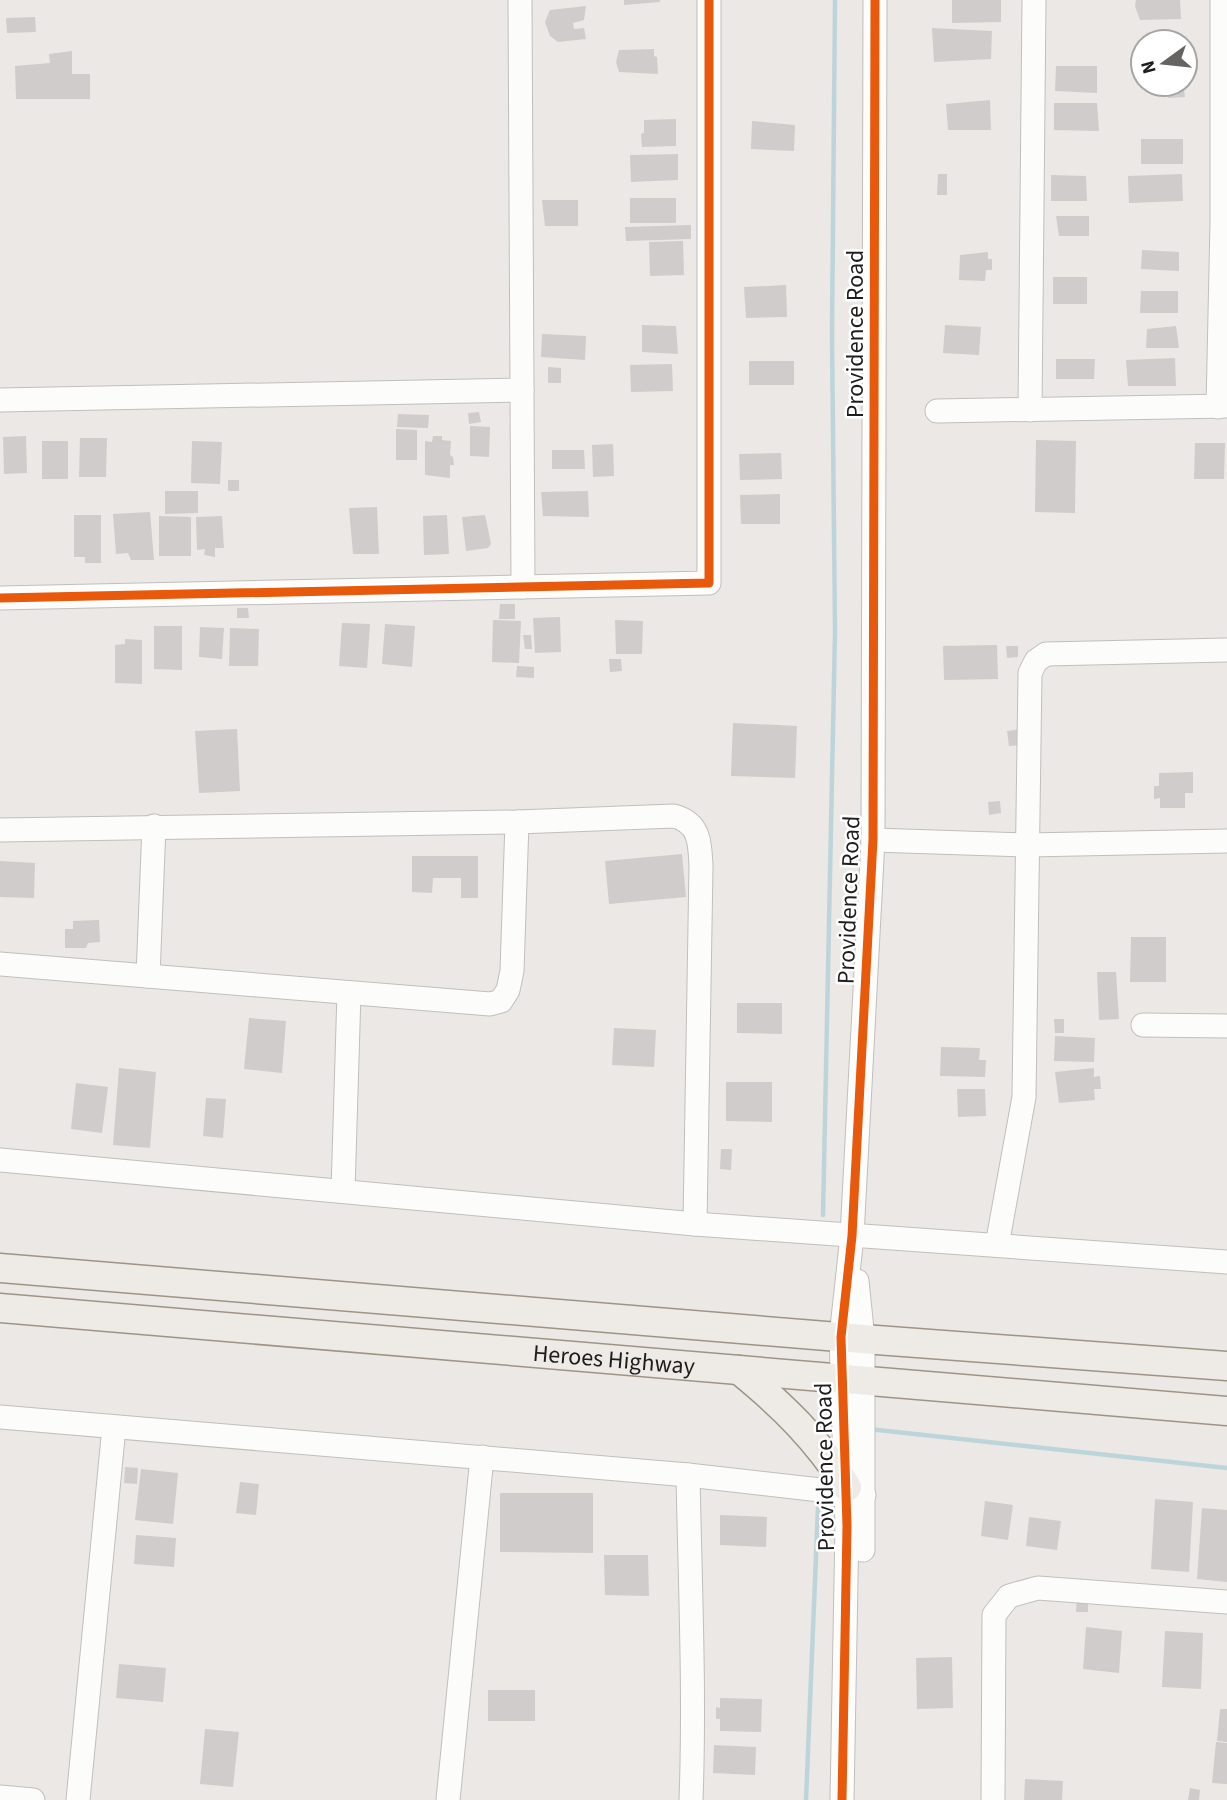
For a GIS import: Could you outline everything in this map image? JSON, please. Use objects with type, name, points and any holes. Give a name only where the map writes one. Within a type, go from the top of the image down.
[{"type":"main road","name":"Heroes Highway","points":[[0,1268],[1227,1366]]},
{"type":"main road","name":"Heroes Highway","points":[[0,1308],[1227,1411]]},
{"type":"main road","points":[[739,1370],[779,1403],[809,1434],[853,1492]]},
{"type":"street","points":[[520,0],[523,587]]},
{"type":"street","points":[[0,598],[709,583],[709,0]]},
{"type":"street","name":"Providence Road","points":[[842,1800],[853,1492],[864,1381],[865,1339],[852,1236],[873,840],[875,0]]},
{"type":"street","points":[[1030,410],[1034,0]]},
{"type":"street","points":[[937,411],[1222,406],[1225,222],[1222,0]]},
{"type":"street","points":[[0,400],[522,390]]},
{"type":"street","points":[[997,1245],[1024,1097],[1030,673],[1036,661],[1046,654],[1227,650]]},
{"type":"street","points":[[0,830],[517,822],[674,816],[683,818],[699,836],[701,866],[695,1224]]},
{"type":"street","points":[[0,964],[490,1004],[501,1002],[508,990],[512,971],[517,822]]},
{"type":"street","points":[[148,976],[154,826]]},
{"type":"street","points":[[873,840],[1028,845],[1227,841]]},
{"type":"street","points":[[343,1191],[348,993]]},
{"type":"street","points":[[1143,1025],[1227,1026]]},
{"type":"street","points":[[0,1160],[695,1224],[1227,1262]]},
{"type":"street","points":[[0,1418],[482,1457],[853,1492]]},
{"type":"street","points":[[78,1800],[114,1427]]},
{"type":"street","points":[[448,1800],[482,1457]]},
{"type":"street","points":[[688,1475],[694,1717],[691,1800]]},
{"type":"street","name":"Providence Road","points":[[853,1492],[857,1800]]},
{"type":"street","points":[[993,1800],[994,1615],[1009,1596],[1038,1588],[1227,1601]]},
{"type":"street","points":[[0,1797],[33,1800]]},
{"type":"building","points":[[624,0],[660,0],[660,2],[624,5]]},
{"type":"building","points":[[952,0],[1001,0],[1001,22],[952,23]]},
{"type":"building","points":[[1136,0],[1180,0],[1181,19],[1140,20],[1135,6]]},
{"type":"building","points":[[586,6],[584,20],[573,23],[574,29],[584,28],[586,39],[558,42],[550,36],[545,22],[550,10]]},
{"type":"building","points":[[35,17],[36,32],[7,33],[6,18]]},
{"type":"building","points":[[932,28],[992,31],[991,59],[934,62]]},
{"type":"building","points":[[654,49],[658,74],[619,72],[616,62],[619,50]]},
{"type":"building","points":[[72,51],[72,74],[90,74],[90,99],[16,99],[15,66],[50,63],[49,54]]},
{"type":"building","points":[[1056,66],[1097,66],[1097,93],[1055,91]]},
{"type":"building","points":[[990,100],[991,130],[948,130],[946,104]]},
{"type":"building","points":[[1054,103],[1097,103],[1099,131],[1054,130]]},
{"type":"building","points":[[676,119],[676,146],[642,147],[644,120]]},
{"type":"building","points":[[752,121],[795,125],[794,151],[751,149]]},
{"type":"building","points":[[1141,139],[1183,139],[1183,164],[1141,164]]},
{"type":"building","points":[[678,154],[678,180],[631,182],[630,155]]},
{"type":"building","points":[[938,174],[947,174],[947,195],[937,195]]},
{"type":"building","points":[[1182,174],[1183,201],[1129,203],[1128,176]]},
{"type":"building","points":[[1051,175],[1086,176],[1087,201],[1051,201]]},
{"type":"building","points":[[630,198],[676,198],[676,223],[630,223]]},
{"type":"building","points":[[542,200],[578,200],[578,226],[545,226]]},
{"type":"building","points":[[1056,216],[1089,216],[1089,236],[1059,236]]},
{"type":"building","points":[[691,225],[691,239],[626,241],[625,227]]},
{"type":"building","points":[[683,241],[684,275],[650,276],[649,242]]},
{"type":"building","points":[[1142,250],[1179,252],[1179,271],[1141,269]]},
{"type":"building","points":[[988,252],[988,259],[992,259],[992,270],[986,270],[985,281],[959,280],[960,255]]},
{"type":"building","points":[[1053,277],[1087,277],[1087,304],[1053,304]]},
{"type":"building","points":[[786,285],[787,317],[746,318],[744,287]]},
{"type":"building","points":[[1141,291],[1178,291],[1178,313],[1140,313]]},
{"type":"building","points":[[642,325],[676,326],[678,354],[642,352]]},
{"type":"building","points":[[945,325],[981,327],[979,355],[943,353]]},
{"type":"building","points":[[1176,326],[1179,348],[1146,348],[1147,329]]},
{"type":"building","points":[[542,334],[586,336],[585,360],[541,357]]},
{"type":"building","points":[[1175,358],[1176,386],[1128,386],[1126,360]]},
{"type":"building","points":[[1056,359],[1095,359],[1094,379],[1056,379]]},
{"type":"building","points":[[749,361],[794,361],[794,385],[749,385]]},
{"type":"building","points":[[672,364],[673,391],[631,392],[630,365]]},
{"type":"building","points":[[548,367],[561,368],[561,383],[548,383]]},
{"type":"building","points":[[479,412],[481,422],[469,424],[468,413]]},
{"type":"building","points":[[398,414],[429,415],[428,428],[397,427]]},
{"type":"building","points":[[470,426],[490,427],[489,457],[470,456]]},
{"type":"building","points":[[396,429],[417,430],[417,460],[396,460]]},
{"type":"building","points":[[26,436],[27,473],[4,474],[3,437]]},
{"type":"building","points":[[433,436],[442,436],[442,440],[451,441],[450,455],[454,465],[450,465],[450,478],[425,475],[425,441],[432,442]]},
{"type":"building","points":[[80,438],[107,438],[106,477],[79,477]]},
{"type":"building","points":[[1036,440],[1076,441],[1075,513],[1035,512]]},
{"type":"building","points":[[42,441],[68,441],[68,479],[42,479]]},
{"type":"building","points":[[192,441],[222,442],[220,484],[191,483]]},
{"type":"building","points":[[1195,443],[1225,443],[1224,479],[1194,479]]},
{"type":"building","points":[[613,444],[614,476],[593,477],[592,445]]},
{"type":"building","points":[[552,450],[584,450],[585,469],[552,469]]},
{"type":"building","points":[[781,453],[782,479],[740,480],[739,454]]},
{"type":"building","points":[[228,480],[239,480],[239,491],[228,491]]},
{"type":"building","points":[[165,491],[198,491],[198,513],[165,514]]},
{"type":"building","points":[[588,491],[589,517],[543,516],[541,492]]},
{"type":"building","points":[[780,494],[780,524],[741,524],[740,495]]},
{"type":"building","points":[[377,507],[379,554],[353,554],[349,508]]},
{"type":"building","points":[[150,512],[154,560],[131,560],[128,553],[116,554],[113,514]]},
{"type":"building","points":[[74,515],[101,515],[101,563],[85,563],[85,557],[74,557]]},
{"type":"building","points":[[447,515],[449,554],[424,555],[423,516]]},
{"type":"building","points":[[485,515],[491,544],[488,548],[466,551],[462,517]]},
{"type":"building","points":[[159,516],[191,517],[191,556],[159,556]]},
{"type":"building","points":[[222,516],[224,548],[215,548],[215,557],[204,555],[205,549],[197,550],[196,517]]},
{"type":"building","points":[[500,604],[515,604],[515,619],[499,619]]},
{"type":"building","points":[[237,608],[248,608],[249,618],[237,618]]},
{"type":"building","points":[[560,617],[561,652],[535,653],[533,618]]},
{"type":"building","points":[[493,620],[521,621],[519,663],[492,662]]},
{"type":"building","points":[[615,620],[643,621],[642,654],[616,654]]},
{"type":"building","points":[[342,623],[370,624],[367,668],[339,666]]},
{"type":"building","points":[[385,624],[415,626],[412,667],[382,664]]},
{"type":"building","points":[[154,626],[182,626],[182,670],[154,669]]},
{"type":"building","points":[[200,627],[224,628],[222,659],[199,657]]},
{"type":"building","points":[[230,628],[259,629],[258,666],[229,666]]},
{"type":"building","points":[[523,635],[531,635],[532,649],[525,649]]},
{"type":"building","points":[[125,639],[142,640],[142,684],[115,683],[115,645],[125,644]]},
{"type":"building","points":[[997,645],[998,679],[944,680],[943,646]]},
{"type":"building","points":[[1006,646],[1018,646],[1018,657],[1007,658]]},
{"type":"building","points":[[609,659],[621,659],[622,671],[610,672]]},
{"type":"building","points":[[517,666],[534,667],[534,678],[516,677]]},
{"type":"building","points":[[733,723],[797,726],[795,778],[731,776]]},
{"type":"building","points":[[237,729],[240,791],[199,793],[195,731]]},
{"type":"building","points":[[1021,729],[1023,745],[1009,746],[1007,731]]},
{"type":"building","points":[[1193,772],[1193,793],[1185,793],[1185,808],[1160,808],[1160,798],[1154,799],[1154,786],[1159,786],[1159,773]]},
{"type":"building","points":[[1000,801],[1001,813],[989,815],[988,802]]},
{"type":"building","points":[[682,854],[686,897],[609,904],[605,861]]},
{"type":"building","points":[[412,856],[478,856],[478,898],[461,898],[461,878],[433,878],[432,893],[412,892]]},
{"type":"building","points":[[0,861],[35,863],[34,898],[0,897]]},
{"type":"building","points":[[99,920],[100,942],[88,943],[86,948],[65,948],[65,929],[73,929],[73,921]]},
{"type":"building","points":[[1131,937],[1166,937],[1166,982],[1130,982]]},
{"type":"building","points":[[1097,972],[1116,972],[1119,1019],[1099,1020]]},
{"type":"building","points":[[737,1003],[782,1003],[782,1034],[737,1033]]},
{"type":"building","points":[[249,1018],[286,1021],[282,1073],[244,1069]]},
{"type":"building","points":[[1054,1019],[1064,1019],[1064,1033],[1055,1033]]},
{"type":"building","points":[[614,1028],[656,1030],[654,1067],[612,1065]]},
{"type":"building","points":[[1055,1036],[1095,1038],[1094,1062],[1054,1061]]},
{"type":"building","points":[[941,1047],[980,1048],[979,1060],[986,1060],[985,1077],[940,1076]]},
{"type":"building","points":[[119,1068],[156,1072],[150,1148],[113,1145]]},
{"type":"building","points":[[1094,1068],[1094,1077],[1100,1076],[1101,1089],[1094,1089],[1095,1100],[1059,1103],[1055,1072]]},
{"type":"building","points":[[726,1082],[772,1082],[772,1122],[726,1121]]},
{"type":"building","points":[[76,1083],[108,1087],[102,1133],[71,1129]]},
{"type":"building","points":[[957,1089],[985,1089],[986,1116],[958,1117]]},
{"type":"building","points":[[206,1098],[226,1099],[223,1138],[203,1136]]},
{"type":"building","points":[[721,1149],[732,1149],[731,1170],[720,1169]]},
{"type":"building","points":[[125,1467],[138,1468],[137,1484],[124,1483]]},
{"type":"building","points":[[141,1469],[178,1473],[173,1524],[135,1520]]},
{"type":"building","points":[[240,1482],[259,1484],[256,1515],[236,1513]]},
{"type":"building","points":[[500,1493],[593,1493],[593,1553],[500,1552]]},
{"type":"building","points":[[1155,1499],[1193,1502],[1189,1572],[1151,1569]]},
{"type":"building","points":[[985,1501],[1013,1505],[1008,1540],[981,1536]]},
{"type":"building","points":[[1202,1508],[1227,1510],[1227,1582],[1197,1579]]},
{"type":"building","points":[[720,1515],[767,1517],[766,1547],[720,1545]]},
{"type":"building","points":[[1029,1517],[1061,1521],[1057,1550],[1026,1546]]},
{"type":"building","points":[[136,1535],[176,1538],[174,1567],[134,1564]]},
{"type":"building","points":[[604,1555],[648,1555],[649,1596],[605,1595]]},
{"type":"building","points":[[1077,1597],[1088,1597],[1088,1612],[1076,1612]]},
{"type":"building","points":[[1086,1627],[1122,1631],[1119,1673],[1083,1669]]},
{"type":"building","points":[[1165,1631],[1203,1633],[1201,1689],[1162,1687]]},
{"type":"building","points":[[952,1657],[953,1708],[917,1709],[916,1658]]},
{"type":"building","points":[[119,1664],[166,1668],[163,1702],[116,1698]]},
{"type":"building","points":[[488,1690],[535,1690],[535,1721],[488,1721]]},
{"type":"building","points":[[720,1698],[762,1699],[761,1732],[720,1731],[716,1707],[720,1708]]},
{"type":"building","points":[[1220,1709],[1227,1709],[1227,1742],[1217,1741]]},
{"type":"building","points":[[205,1729],[239,1732],[233,1787],[200,1784]]},
{"type":"building","points":[[1216,1742],[1227,1743],[1227,1784],[1212,1783]]},
{"type":"building","points":[[714,1745],[756,1747],[755,1775],[713,1773]]},
{"type":"building","points":[[1025,1779],[1063,1781],[1062,1800],[1024,1800]]},
{"type":"building","points":[[1190,1788],[1200,1790],[1199,1800],[1188,1800]]},
{"type":"waterway","points":[[823,1215],[835,632],[832,334],[835,0]]},
{"type":"waterway","points":[[819,1423],[836,1425]]},
{"type":"waterway","points":[[869,1429],[1227,1468]]},
{"type":"waterway","points":[[806,1800],[818,1507]]},
{"type":"cycle path","points":[[0,598],[709,583],[709,0]]},
{"type":"cycle path","points":[[842,1800],[847,1526],[841,1337],[852,1236],[873,840],[875,0]]}]
